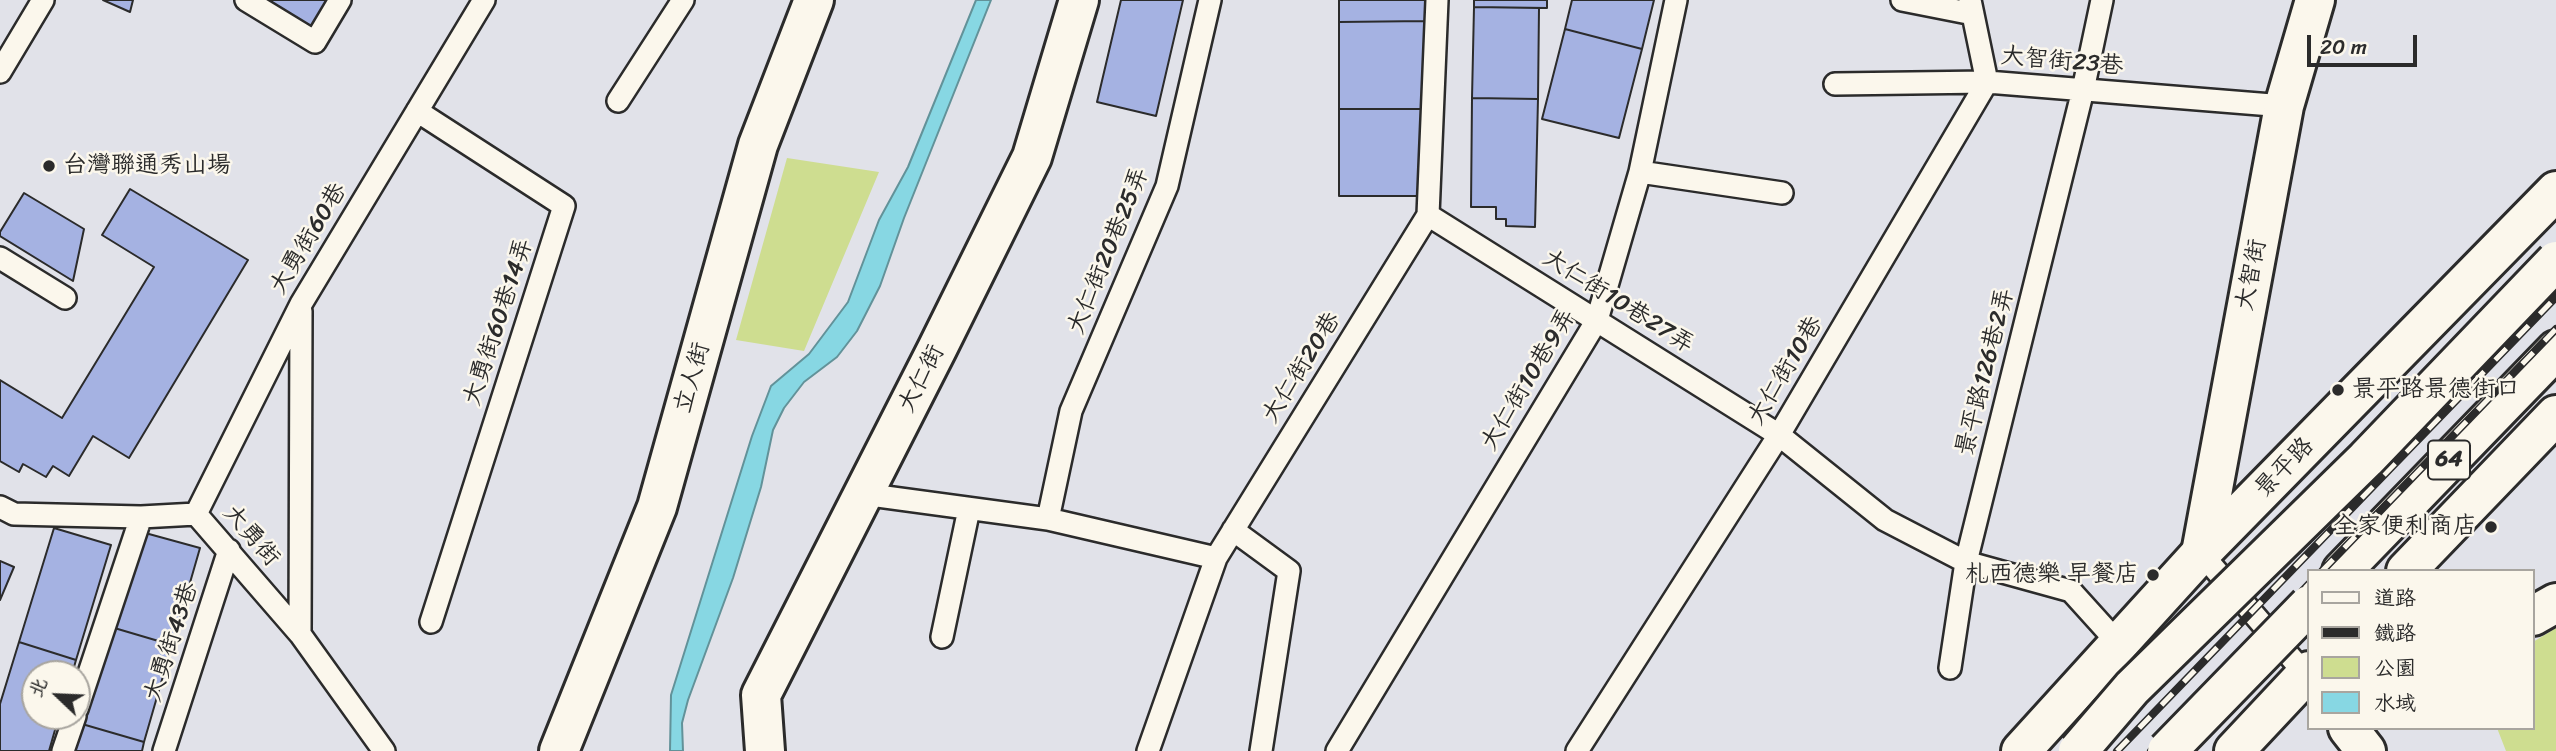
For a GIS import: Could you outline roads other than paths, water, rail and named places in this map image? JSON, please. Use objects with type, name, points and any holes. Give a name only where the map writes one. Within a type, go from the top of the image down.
[{"type":"main road","name":"立人街","points":[[559,751],[656,508],[758,145],[814,0]]},
{"type":"main road","name":"大仁街","points":[[765,751],[761,695],[1032,157],[1079,0]]},
{"type":"main road","name":"大智街","points":[[2201,553],[2284,106],[2315,0]]},
{"type":"main road","name":"景平路","points":[[2021,751],[2201,553],[2556,191]]},
{"type":"main road","name":"64","points":[[2078,751],[2132,688],[2366,459],[2556,261]]},
{"type":"main road","name":"64","points":[[2344,569],[2556,350]]},
{"type":"main road","points":[[2408,569],[2556,415]]},
{"type":"main road","points":[[2535,615],[2556,603]]},
{"type":"main road","points":[[2167,751],[2308,606]]},
{"type":"main road","points":[[2234,751],[2308,676]]},
{"type":"main road","points":[[2350,730],[2366,751]]},
{"type":"lane","points":[[0,72],[43,0]]},
{"type":"lane","points":[[246,0],[315,42],[340,0]]},
{"type":"lane","name":"大勇街60巷","points":[[196,514],[301,304],[484,0]]},
{"type":"lane","points":[[618,101],[683,0]]},
{"type":"lane","name":"大仁街20巷25弄","points":[[1048,519],[1071,411],[1167,186],[1210,0]]},
{"type":"lane","name":"大仁街20巷","points":[[1148,751],[1216,558],[1428,215],[1437,0]]},
{"type":"lane","name":"大仁街10巷9弄","points":[[1337,751],[1597,320],[1640,172],[1676,0]]},
{"type":"lane","points":[[1902,0],[1971,7],[1987,82]]},
{"type":"lane","name":"景平路126巷2弄","points":[[1950,668],[1966,562],[2083,90],[2102,0]]},
{"type":"lane","name":"大智街23巷","points":[[1835,84],[1987,82],[2284,106]]},
{"type":"lane","name":"大仁街10巷","points":[[1577,751],[1779,435],[1987,82]]},
{"type":"lane","name":"大勇街60巷14弄","points":[[417,111],[564,206],[431,622]]},
{"type":"lane","points":[[1640,172],[1782,193]]},
{"type":"lane","name":"大仁街10巷27弄","points":[[1428,215],[1779,435],[1885,520],[1966,562],[2071,591],[2118,643]]},
{"type":"lane","points":[[0,258],[65,298]]},
{"type":"lane","points":[[300,634],[301,304]]},
{"type":"lane","points":[[863,494],[1048,519],[1216,558]]},
{"type":"lane","name":"大勇街","points":[[0,507],[15,514],[141,517],[196,514],[300,634],[384,751]]},
{"type":"lane","points":[[942,636],[969,509]]},
{"type":"lane","points":[[91,667],[141,517]]},
{"type":"lane","points":[[1233,530],[1289,571],[1261,751]]},
{"type":"lane","name":"大勇街43巷","points":[[164,751],[229,550]]},
{"type":"lane","points":[[2201,553],[2308,676]]},
{"type":"lane","points":[[63,751],[70,730]]},
{"type":"water","points":[[976,0],[991,0],[904,218],[880,286],[857,331],[837,357],[804,382],[784,408],[773,430],[761,487],[733,578],[688,700],[682,723],[683,751],[670,751],[671,695],[752,436],[771,386],[809,354],[848,302],[879,220],[908,167]]},
{"type":"railway","points":[[2117,751],[2556,297]]},
{"type":"railway","points":[[2324,569],[2556,329]]},
{"type":"railway","points":[[2151,751],[2308,585]]},
{"type":"place","name":"台灣聯通秀山場","points":[[49,166]]},
{"type":"place","name":"景平路景德街口","points":[[2338,390]]},
{"type":"place","name":"全家便利商店","points":[[2491,527]]},
{"type":"place","name":"札西德樂 早餐店","points":[[2153,575]]}]
